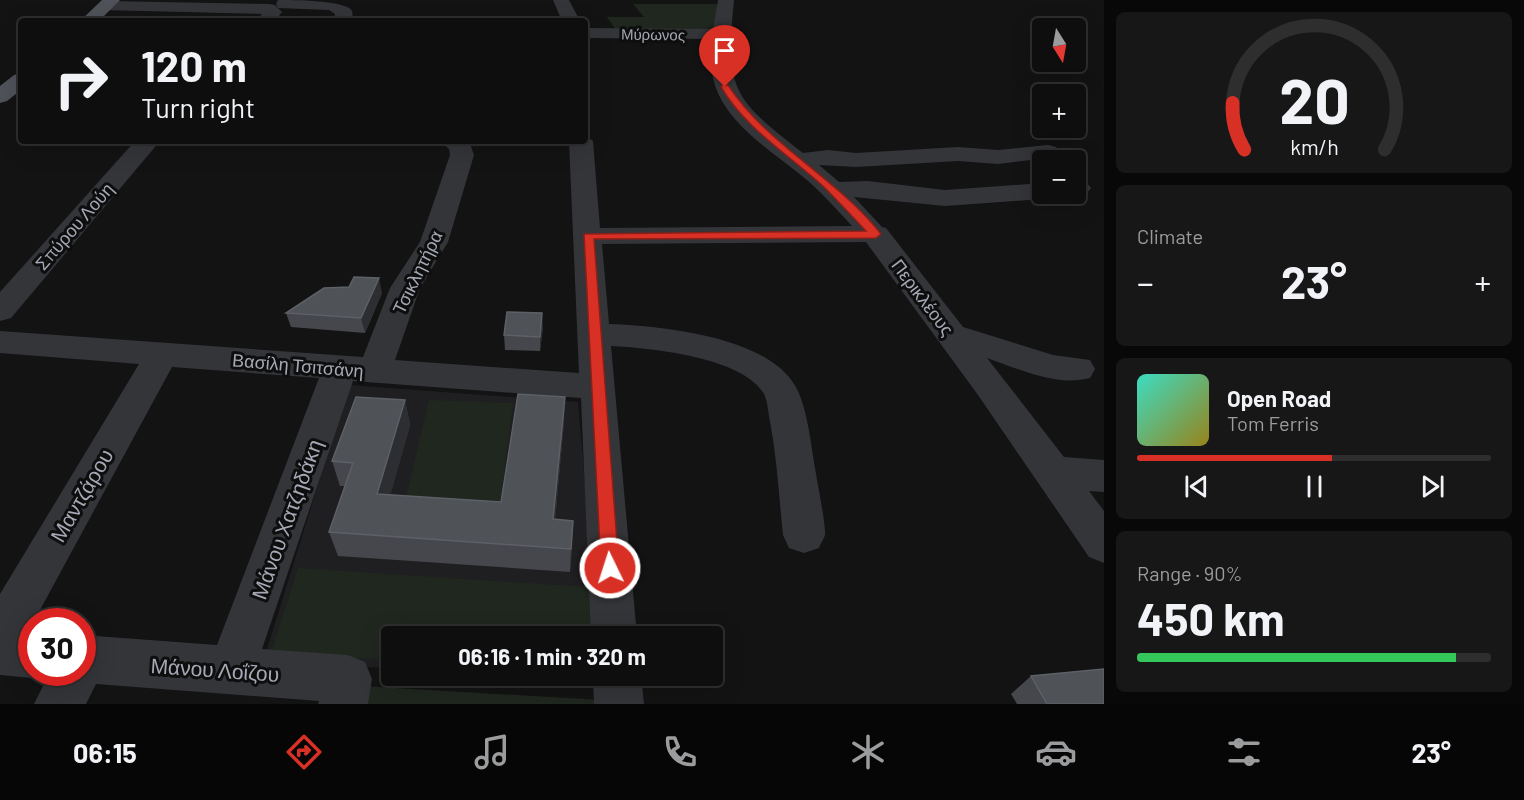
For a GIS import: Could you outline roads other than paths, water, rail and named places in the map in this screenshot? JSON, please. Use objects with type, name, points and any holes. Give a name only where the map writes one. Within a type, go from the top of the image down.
[{"type":"main road","points":[[94,18],[119,3]]},
{"type":"main road","points":[[0,97],[18,82]]},
{"type":"street","points":[[561,0],[570,18]]},
{"type":"street","name":"Περικλέους","points":[[726,0],[721,34],[725,87],[735,103],[752,122],[832,190],[876,234],[1054,472],[1104,544]]},
{"type":"street","points":[[119,3],[279,9],[325,5],[341,8],[344,18]]},
{"type":"street","name":"Μύρωνος","points":[[588,33],[721,34]]},
{"type":"street","name":"Σπύρου Λούη","points":[[0,311],[145,144]]},
{"type":"street","name":"Τσικλητήρα","points":[[357,370],[435,242],[462,155],[460,146],[457,144]]},
{"type":"street","points":[[581,144],[613,626]]},
{"type":"street","points":[[799,161],[828,157],[856,159],[958,154],[998,157],[1032,154]]},
{"type":"street","points":[[832,190],[868,189],[945,198],[1032,191]]},
{"type":"street","points":[[588,236],[876,234]]},
{"type":"street","points":[[594,334],[666,340],[717,351],[766,372],[782,392],[793,444],[804,535]]},
{"type":"street","points":[[952,335],[1052,367],[1078,369]]},
{"type":"street","name":"Βασίλη Τσιτσάνη","points":[[0,342],[597,387]]},
{"type":"street","name":"Μαντζάρου","points":[[0,637],[162,354]]},
{"type":"street","name":"Μάνου Χατζηδάκη","points":[[231,670],[357,370]]},
{"type":"street","points":[[1054,472],[1104,476]]},
{"type":"street","points":[[0,652],[18,654]]},
{"type":"street","name":"Μάνου Λοΐζου","points":[[96,664],[231,670],[345,691]]},
{"type":"street","points":[[59,704],[69,686]]},
{"type":"street","points":[[618,686],[619,704]]}]
